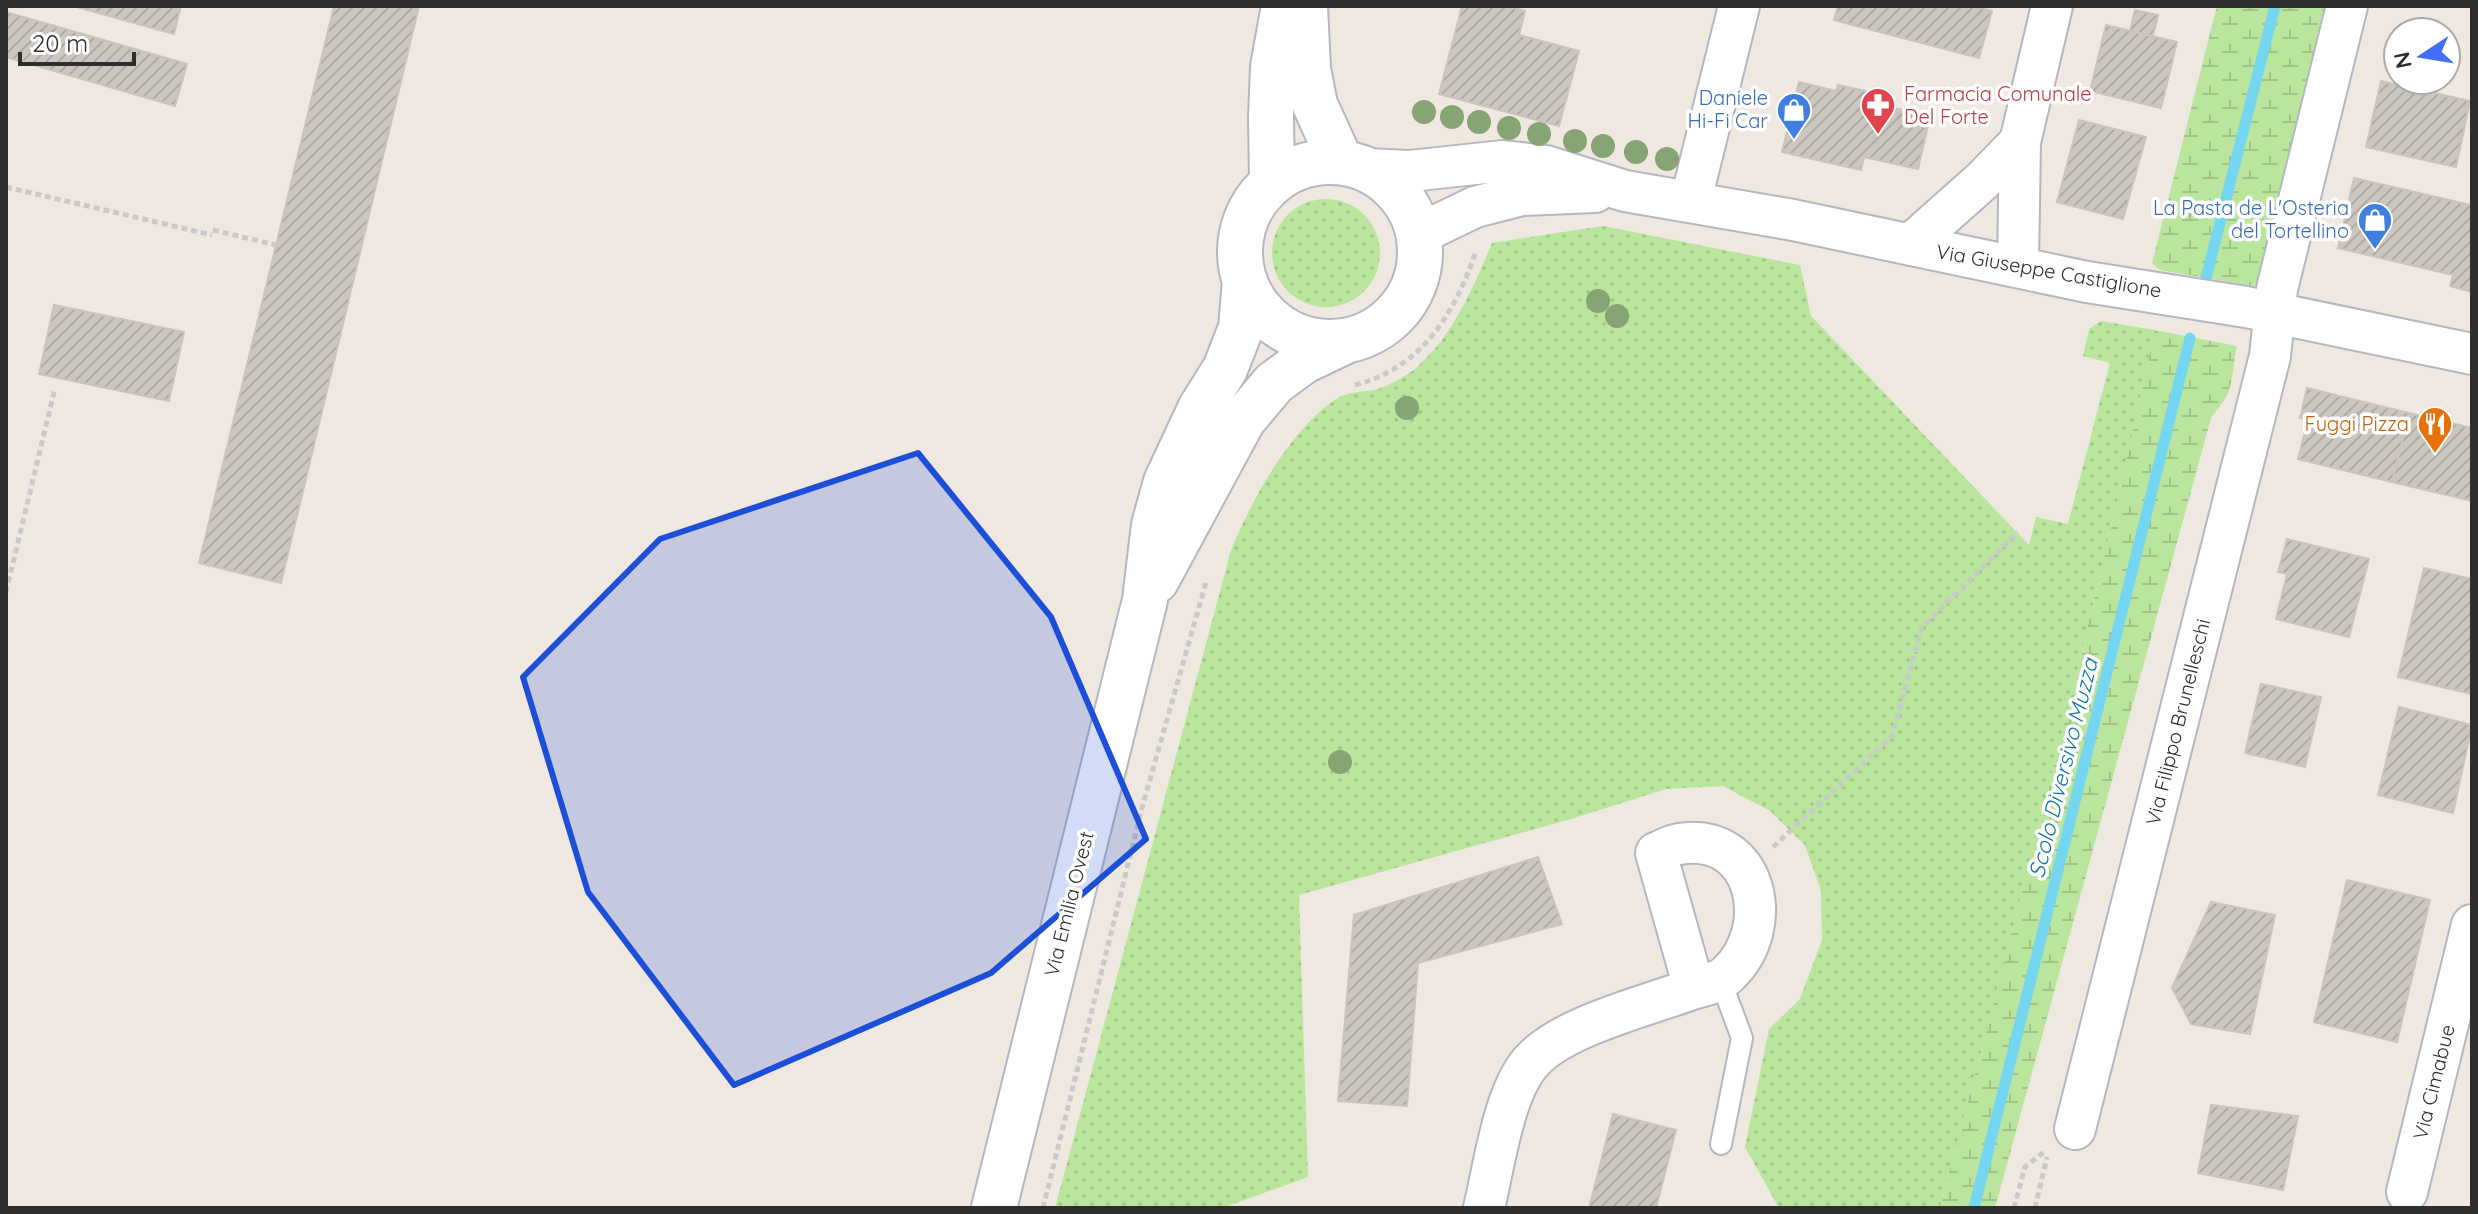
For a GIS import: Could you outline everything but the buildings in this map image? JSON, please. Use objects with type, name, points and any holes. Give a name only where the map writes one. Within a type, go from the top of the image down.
[{"type":"main road","points":[[1272,182],[1273,67],[1284,6]]},
{"type":"main road","points":[[1305,6],[1308,69],[1315,105],[1353,166]]},
{"type":"main road","points":[[1319,162],[1353,166],[1389,184],[1408,206],[1419,234],[1419,264],[1412,291],[1395,315],[1371,333],[1344,342],[1315,341],[1280,327],[1264,314],[1245,281],[1240,252],[1245,223],[1253,205],[1272,182],[1319,162]]},
{"type":"main road","name":"Via Emilia Ovest","points":[[994,1208],[1145,600],[1154,525],[1166,482],[1200,409],[1225,369],[1241,328],[1245,281]]},
{"type":"main road","name":"Via Emilia Ovest","points":[[1145,600],[1243,420],[1274,383],[1304,361],[1344,342]]},
{"type":"street","points":[[1691,200],[1739,6]]},
{"type":"street","points":[[2018,265],[2020,142],[2052,6]]},
{"type":"street","name":"Via Filippo Brunelleschi","points":[[2062,1139],[2270,356],[2273,313],[2347,6]]},
{"type":"street","points":[[1910,245],[1982,181],[2020,142]]},
{"type":"street","name":"Via Giuseppe Castiglione","points":[[1353,166],[1410,171],[1503,161],[1546,166],[1625,191],[1691,200],[2018,265],[2087,282],[2169,293],[2472,354]]},
{"type":"street","points":[[1963,255],[1982,181]]},
{"type":"street","name":"Via Giuseppe Castiglione","points":[[1419,234],[1475,207],[1522,195],[1625,191]]},
{"type":"street","points":[[1484,1208],[1512,1094],[1530,1064],[1556,1040],[1707,984],[1727,976],[1746,951],[1754,928],[1755,892],[1740,861],[1709,844],[1678,844],[1656,853],[1707,984]]},
{"type":"street","name":"Via Cimabue","points":[[2407,1192],[2472,925]]},
{"type":"lane","points":[[1707,984],[1742,1038],[1721,1144]]},
{"type":"path","points":[[6,187],[276,245]]},
{"type":"path","points":[[1345,388],[1389,373],[1413,358],[1430,340],[1470,269],[1479,240]]},
{"type":"path","points":[[6,592],[55,388]]},
{"type":"path","points":[[1746,873],[1892,736],[1922,627],[2018,532]]},
{"type":"path","points":[[1043,1208],[1143,804],[1209,575]]},
{"type":"path","points":[[2014,1208],[2025,1167],[2062,1139]]},
{"type":"path","points":[[2035,1208],[2062,1139]]},
{"type":"highlighted area","points":[[918,453],[1051,617],[1146,839],[991,973],[734,1085],[588,892],[523,677],[660,539]]},
{"type":"green space","points":[[2217,6],[2335,6],[2269,273],[2253,286],[2160,270],[2152,263]]},
{"type":"green space","points":[[1326,199],[1347,203],[1364,215],[1376,232],[1380,253],[1376,274],[1364,291],[1347,303],[1326,307],[1305,303],[1288,291],[1276,274],[1272,253],[1276,232],[1288,215],[1305,203]]},
{"type":"green space","points":[[1603,226],[1800,265],[1811,316],[2029,545],[2036,517],[2068,524],[2110,363],[2083,356],[2089,329],[2101,321],[2155,330],[2053,770],[1940,1208],[1779,1208],[1745,1147],[1769,1029],[1800,999],[1822,940],[1821,891],[1805,845],[1770,811],[1723,786],[1666,789],[1571,819],[1299,895],[1308,1177],[1222,1208],[1055,1208],[1230,554],[1248,512],[1291,443],[1325,407],[1346,394],[1378,389],[1392,383],[1412,371],[1429,355],[1461,310],[1492,243]]},
{"type":"green space","points":[[2155,330],[2237,346],[2231,385],[2211,418],[1995,1208],[1940,1208],[2053,770]]},
{"type":"waterway","name":"Scolo Diversivo Muzza","points":[[2206,278],[2275,6]]},
{"type":"waterway","name":"Scolo Diversivo Muzza","points":[[1974,1208],[2190,338]]},
{"type":"place","name":"Farmacia Comunale Del Forte","points":[[1878,136]]},
{"type":"place","name":"Daniele Hi-Fi Car","points":[[1794,141]]},
{"type":"place","name":"La Pasta de L'Osteria del Tortellino","points":[[2375,251]]},
{"type":"place","name":"Fuggi Pizza","points":[[2435,455]]}]
